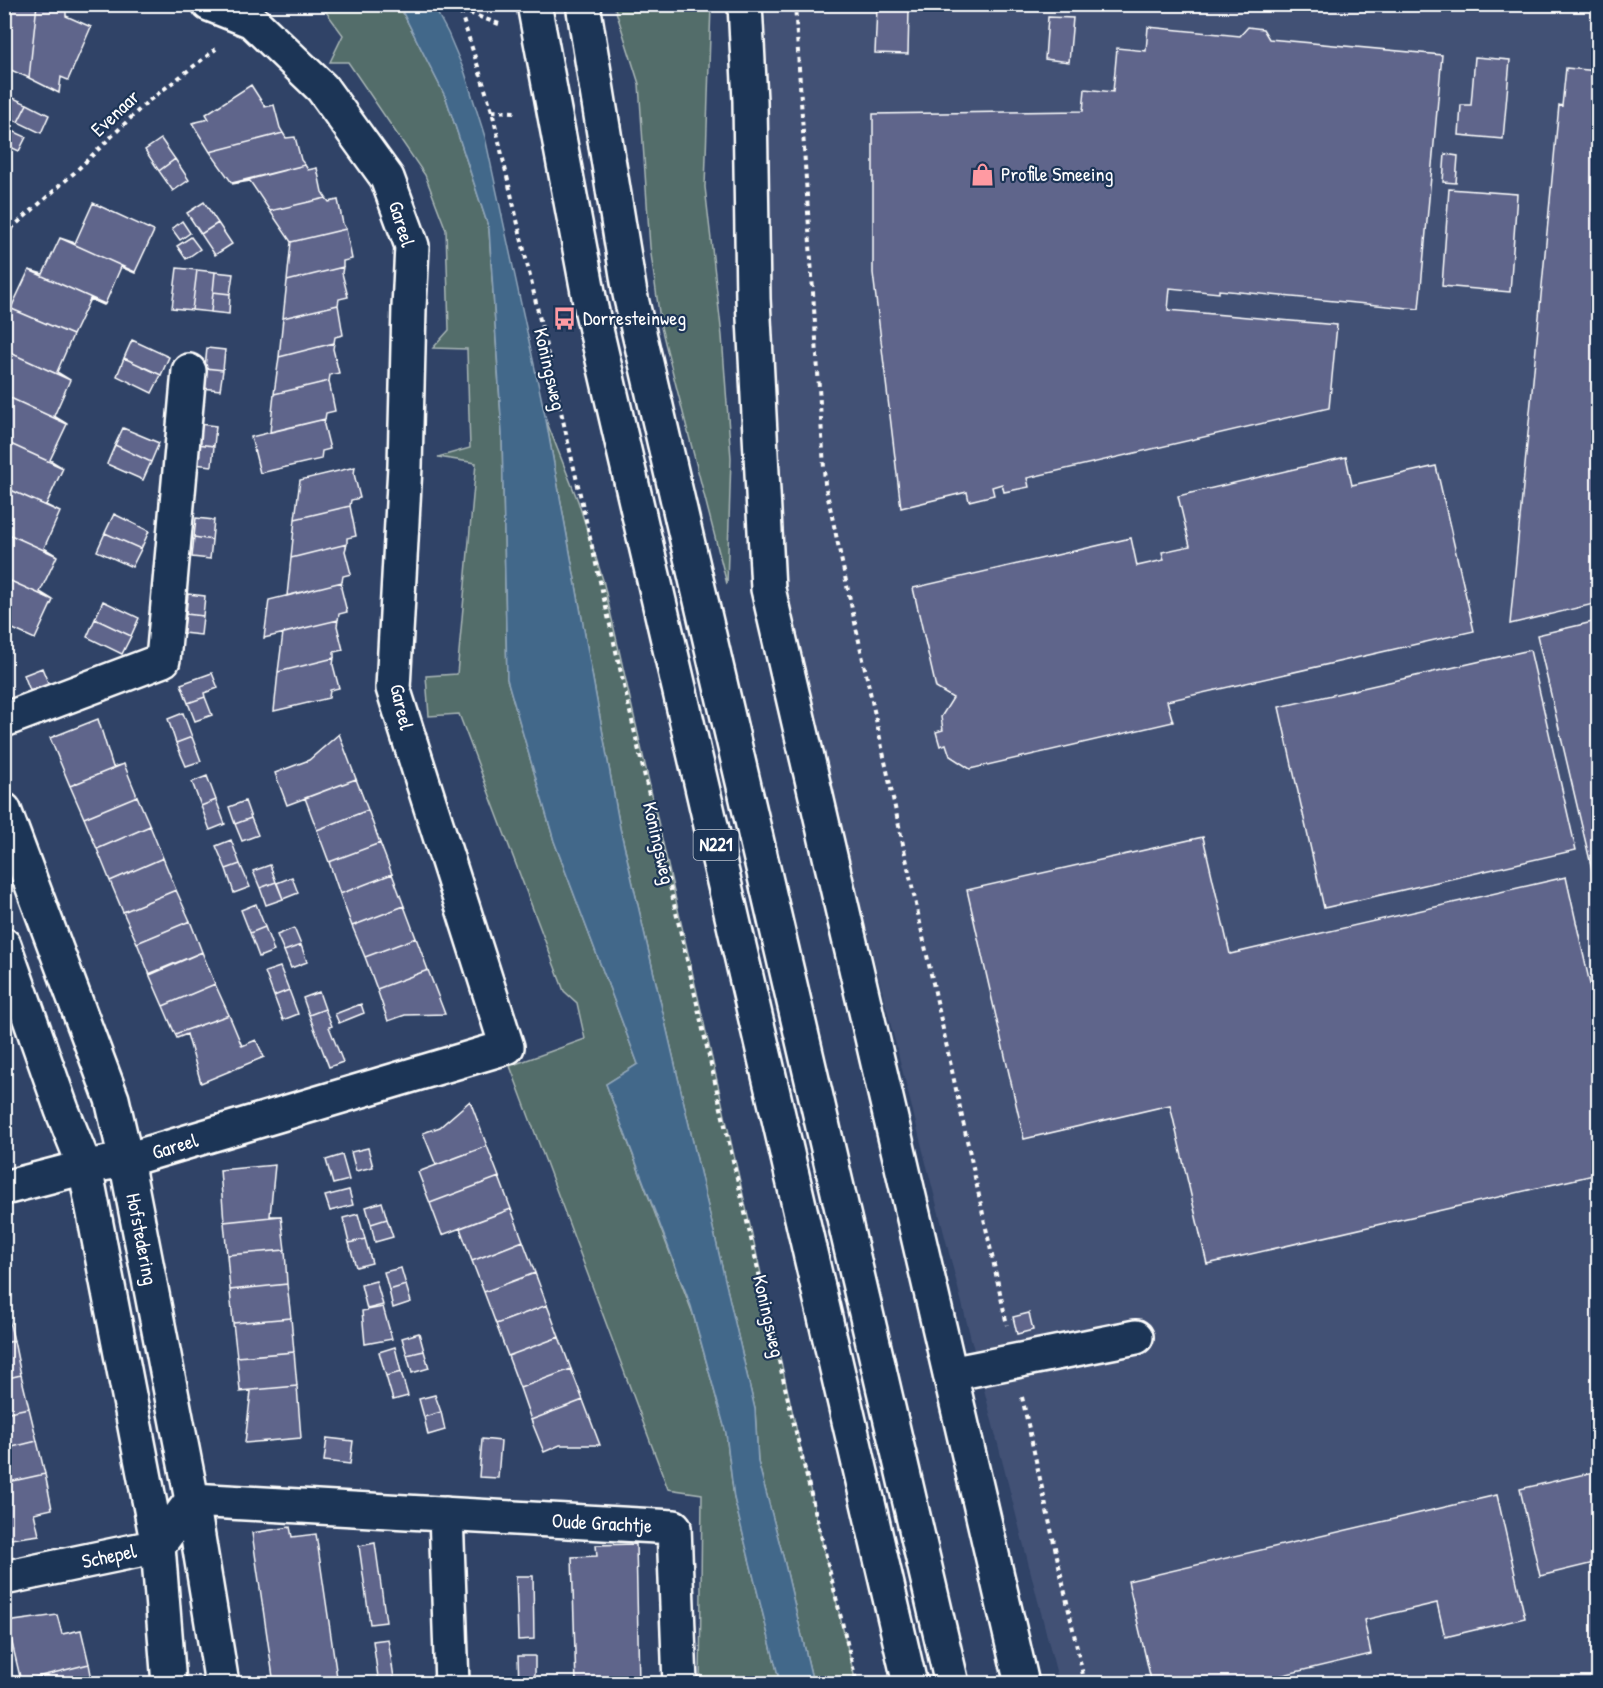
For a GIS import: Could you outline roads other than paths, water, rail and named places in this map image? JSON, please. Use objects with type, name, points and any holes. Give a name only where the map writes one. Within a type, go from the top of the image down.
[{"type":"street","name":"Gareel","points":[[126,1160],[507,1047],[393,688],[405,466],[412,246],[387,178],[322,88],[252,21],[209,4]]},
{"type":"street","name":"N221","points":[[534,4],[591,308],[910,1683]]},
{"type":"street","name":"N221","points":[[583,4],[630,294],[952,1683]]},
{"type":"street","points":[[745,4],[750,101],[753,299],[768,589],[1022,1683]]},
{"type":"street","points":[[4,720],[163,660],[189,371]]},
{"type":"street","name":"Hofstedering","points":[[4,810],[112,1099],[192,1500],[222,1683]]},
{"type":"street","points":[[4,945],[62,1110],[85,1167],[158,1546],[169,1683]]},
{"type":"street","points":[[4,1188],[85,1167],[126,1160]]},
{"type":"street","points":[[950,1374],[1136,1337]]},
{"type":"street","name":"Oude Grachtje","points":[[192,1500],[674,1527],[680,1683]]},
{"type":"street","name":"Schepel","points":[[4,1578],[158,1546],[192,1500]]},
{"type":"street","points":[[446,1514],[452,1683]]},
{"type":"place","name":"Profile Smeeing","points":[[983,174]]},
{"type":"place","name":"Dorresteinweg","points":[[565,318]]}]
